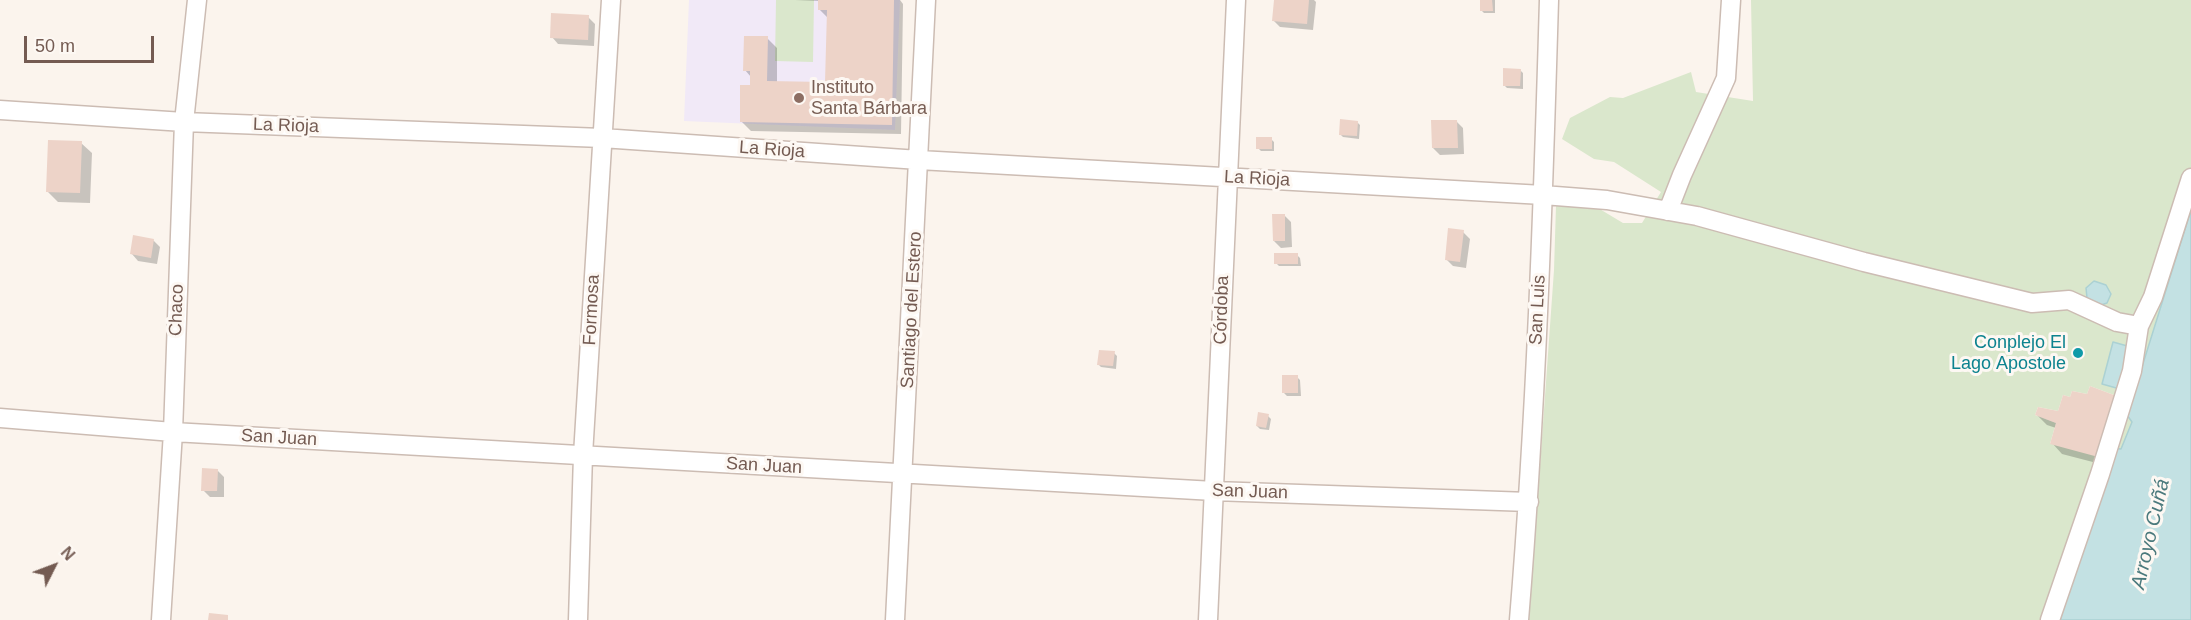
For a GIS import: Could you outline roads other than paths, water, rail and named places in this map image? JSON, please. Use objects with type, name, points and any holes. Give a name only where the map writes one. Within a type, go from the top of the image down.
[{"type":"street","name":"Chaco","points":[[161,620],[173,432],[184,122],[196,0]]},
{"type":"street","name":"Formosa","points":[[578,620],[583,455],[611,0]]},
{"type":"street","name":"Santiago del Estero","points":[[895,620],[926,0]]},
{"type":"street","name":"Córdoba","points":[[1208,620],[1236,0]]},
{"type":"street","name":"San Luis","points":[[1519,620],[1529,502],[1549,0]]},
{"type":"street","points":[[1668,211],[1726,78],[1731,0]]},
{"type":"street","name":"La Rioja","points":[[0,110],[184,122],[602,138],[919,160],[1607,200],[1697,216],[1864,262],[2032,303],[2068,300],[2117,322],[2139,326]]},
{"type":"street","points":[[2050,620],[2100,474],[2132,371],[2139,326],[2153,297],[2191,178]]},
{"type":"street","name":"San Juan","points":[[0,418],[173,432],[903,474],[1214,491],[1529,502]]},
{"type":"water","name":"Arroyo Cuñá","points":[[2191,210],[2191,620],[2060,620],[2113,448],[2121,449],[2132,422],[2127,415]]},
{"type":"water","points":[[2094,281],[2106,285],[2111,294],[2107,303],[2101,305],[2087,298],[2086,288]]},
{"type":"water","points":[[2113,342],[2131,347],[2120,389],[2102,384]]},
{"type":"place","name":"Instituto Santa Bárbara","points":[[799,98]]},
{"type":"place","name":"Conplejo El Lago Apostole","points":[[2078,353]]}]
